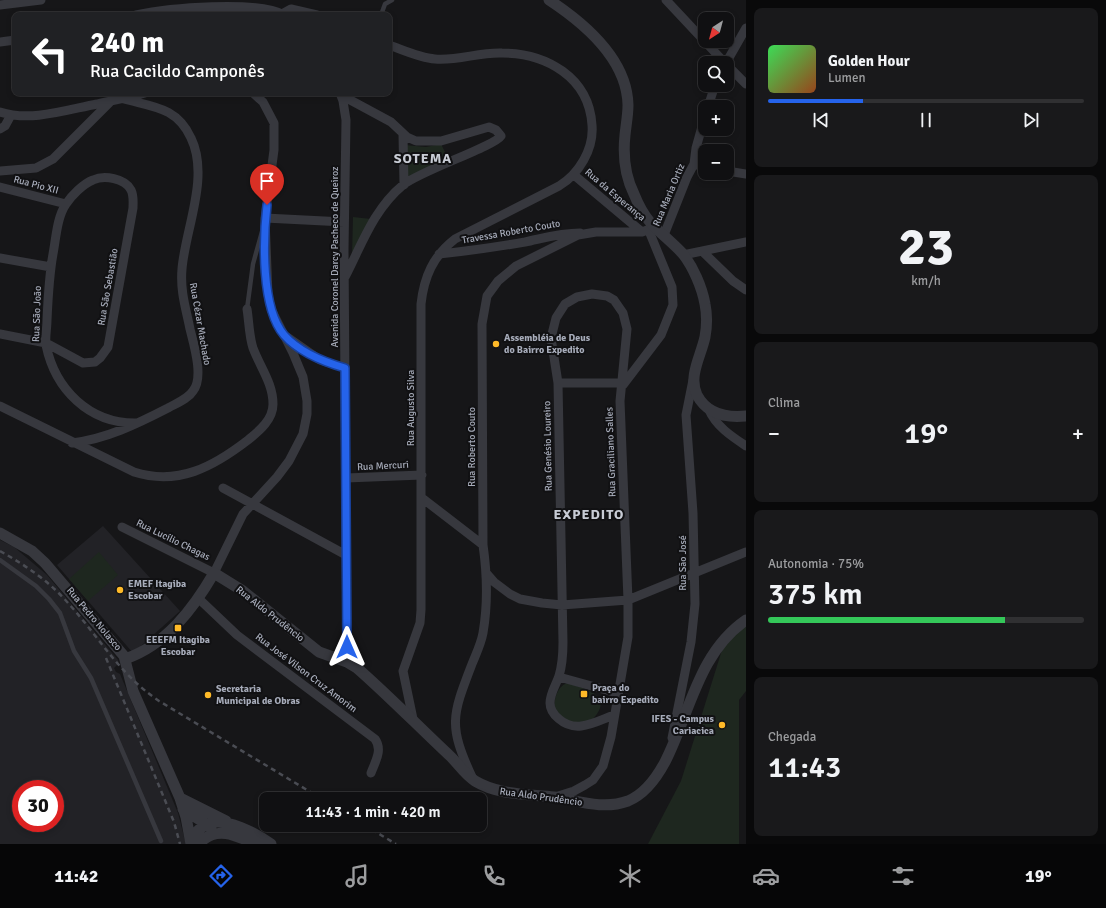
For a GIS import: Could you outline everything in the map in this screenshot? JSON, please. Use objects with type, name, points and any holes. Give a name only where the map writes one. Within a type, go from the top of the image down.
[{"type":"street","points":[[0,5],[41,0]]},
{"type":"street","points":[[549,0],[575,20],[598,42],[620,72],[625,86],[628,106],[624,137],[627,173],[636,198],[646,216],[648,230],[672,287],[674,305],[661,335],[621,386],[558,383]]},
{"type":"street","points":[[666,0],[718,56]]},
{"type":"street","points":[[153,12],[188,6],[234,2],[270,8],[279,12]]},
{"type":"street","points":[[286,12],[290,9],[304,12]]},
{"type":"street","points":[[730,56],[746,28]]},
{"type":"street","points":[[0,42],[12,40]]},
{"type":"street","points":[[392,46],[435,59],[458,59],[502,53],[534,58],[558,66],[578,84],[589,107],[592,118],[592,128],[588,149],[574,174]]},
{"type":"street","points":[[734,72],[746,84]]},
{"type":"street","points":[[0,112],[11,115],[50,114],[134,96]]},
{"type":"street","points":[[125,659],[142,653],[159,640],[179,622],[198,598],[214,573],[239,522],[252,503],[271,484],[289,461],[303,434],[307,414],[307,401],[303,377],[271,309],[268,295],[265,218],[274,150],[274,123],[263,102],[256,96]]},
{"type":"street","name":"Avenida Coronel Darcy Pacheco de Queiroz","points":[[340,96],[346,120],[344,222],[347,662]]},
{"type":"street","points":[[344,96],[396,126],[403,135],[416,141],[432,142],[491,127],[499,132],[500,136],[491,143],[427,171],[404,185],[374,218],[345,278]]},
{"type":"street","name":"Rua Cézar Machado","points":[[72,443],[109,435],[136,423],[190,396],[196,386],[197,360],[182,294],[182,268],[195,210],[197,161],[192,139],[187,130],[173,114],[158,107],[124,99]]},
{"type":"street","points":[[0,171],[36,168],[52,159],[110,102]]},
{"type":"street","points":[[0,128],[5,126],[11,115]]},
{"type":"street","points":[[403,135],[404,185]]},
{"type":"street","name":"Rua Maria Ortiz","points":[[664,235],[687,177],[694,164],[699,136]]},
{"type":"street","points":[[694,164],[698,165]]},
{"type":"street","points":[[734,172],[746,174]]},
{"type":"street","name":"Rua da Esperança","points":[[574,174],[648,230]]},
{"type":"street","name":"Rua Augusto Silva","points":[[414,719],[403,671],[421,616],[421,304],[427,276],[439,254],[464,234],[559,186],[574,174]]},
{"type":"street","name":"Rua São Sebastião","points":[[0,334],[46,343],[83,363],[95,362],[105,353],[111,333],[133,199],[132,192],[126,184],[113,178],[100,178],[86,184],[66,204]]},
{"type":"street","name":"Rua Pio XII","points":[[0,187],[66,204]]},
{"type":"street","name":"Rua São João","points":[[66,204],[61,215],[51,267],[46,343],[50,361],[59,380],[83,406],[92,413],[113,421],[136,423]]},
{"type":"street","points":[[265,218],[344,222]]},
{"type":"street","points":[[648,230],[664,235],[683,255],[694,273],[705,304],[706,329],[694,376],[698,396],[709,410],[712,417],[724,430],[746,446]]},
{"type":"street","name":"Rua Roberto Couto","points":[[473,780],[457,741],[455,715],[457,702],[483,632],[487,574],[483,545],[482,324],[487,296],[498,282],[516,266],[578,235],[587,233],[648,230]]},
{"type":"street","name":"Travessa Roberto Couto","points":[[439,254],[474,251],[530,241],[563,233],[587,233]]},
{"type":"street","points":[[683,255],[746,242]]},
{"type":"street","points":[[702,251],[733,281],[746,290]]},
{"type":"street","points":[[0,258],[51,267]]},
{"type":"street","name":"Rua Genésio Loureiro","points":[[614,715],[582,727],[576,727],[563,722],[553,713],[550,707],[551,696],[559,678],[563,651],[558,383],[551,343],[556,318],[561,309],[571,300],[592,294],[607,296],[614,300],[623,312],[626,320],[627,338],[621,386]]},
{"type":"street","points":[[0,406],[125,469],[154,477],[165,478],[190,473],[217,462],[230,454],[264,427],[271,414],[273,406],[270,385],[252,346],[248,309]]},
{"type":"street","points":[[280,328],[285,336],[306,352],[320,360],[345,368]]},
{"type":"street","name":"Rua São José","points":[[670,749],[691,642],[694,604],[694,513],[686,415],[694,376]]},
{"type":"street","name":"Rua Graciliano Salles","points":[[554,798],[574,791],[592,780],[598,774],[607,757],[617,693],[626,653],[628,600],[621,386]]},
{"type":"street","points":[[709,410],[731,417],[746,416]]},
{"type":"street","name":"Rua Mercuri","points":[[346,478],[422,475]]},
{"type":"street","points":[[223,488],[346,555]]},
{"type":"street","points":[[422,498],[483,545]]},
{"type":"street","name":"Rua Lucílio Chagas","points":[[122,527],[214,573]]},
{"type":"street","name":"Rua Pedro Nolasco","points":[[0,532],[28,549],[45,562],[120,650],[125,659],[133,691],[180,798],[194,842]]},
{"type":"street","points":[[487,574],[503,590],[520,599],[562,605],[628,600],[746,552]]},
{"type":"street","name":"Rua Aldo Prudêncio","points":[[214,573],[243,591],[315,649],[326,655],[347,662],[357,668],[414,719],[473,780],[490,789],[592,805],[607,805],[628,801],[636,797],[652,782],[666,760],[708,662],[727,636],[746,620]]},
{"type":"street","name":"Rua José Vilson Cruz Amorim","points":[[198,598],[237,635],[375,739],[379,750],[371,773]]},
{"type":"street","points":[[559,678],[617,693]]},
{"type":"street","points":[[180,798],[272,844]]},
{"type":"street","points":[[183,809],[220,832],[239,836],[255,844]]},
{"type":"street","points":[[194,842],[207,824],[222,822],[233,825]]},
{"type":"street","points":[[194,842],[220,832]]},
{"type":"lane","points":[[382,12],[385,4],[392,0]]},
{"type":"lane","points":[[248,309],[253,264],[265,218]]},
{"type":"lane","points":[[0,560],[36,586],[49,598],[60,613],[74,651],[91,678],[161,841]]},
{"type":"shaded area","points":[[441,144],[448,158],[411,177],[407,177],[405,145],[426,147]]},
{"type":"shaded area","points":[[353,217],[371,219],[352,257]]},
{"type":"shaded area","name":"EMEF Itagiba Escobar","points":[[103,526],[180,611],[133,653],[57,565]]},
{"type":"shaded area","points":[[0,540],[14,547],[47,575],[118,660],[119,663],[114,668],[116,672],[120,674],[178,813],[186,844],[0,844]]},
{"type":"shaded area","points":[[99,552],[118,575],[88,601],[69,579]]},
{"type":"shaded area","name":"IFES - Campus Cariacica","points":[[746,622],[746,691],[739,700],[739,844],[648,844],[681,781],[722,650]]},
{"type":"shaded area","points":[[567,683],[590,691],[600,700],[601,705],[598,712],[591,721],[569,724],[554,709],[558,690]]},
{"type":"railway","points":[[0,551],[36,574],[61,595],[110,655],[132,679],[159,701],[310,792]]},
{"type":"railway","points":[[106,658],[174,822],[180,844]]},
{"type":"railway","points":[[376,832],[396,844]]},
{"type":"place","name":"Assembléia de Deus do Bairro Expedito","points":[[496,344]]},
{"type":"place","name":"EMEF Itagiba Escobar","points":[[120,590]]},
{"type":"place","name":"EEEFM Itagiba Escobar","points":[[178,628]]},
{"type":"place","name":"Praça do bairro Expedito","points":[[584,694]]},
{"type":"place","name":"Secretaria Municipal de Obras","points":[[208,695]]},
{"type":"place","name":"IFES - Campus Cariacica","points":[[722,725]]},
{"type":"district","name":"SOTEMA","points":[[423,158]]},
{"type":"district","name":"EXPEDITO","points":[[589,514]]},
{"type":"route","points":[[267,205],[265,233],[268,295],[271,309],[280,328],[285,336],[306,352],[320,360],[345,368],[347,647]]}]
